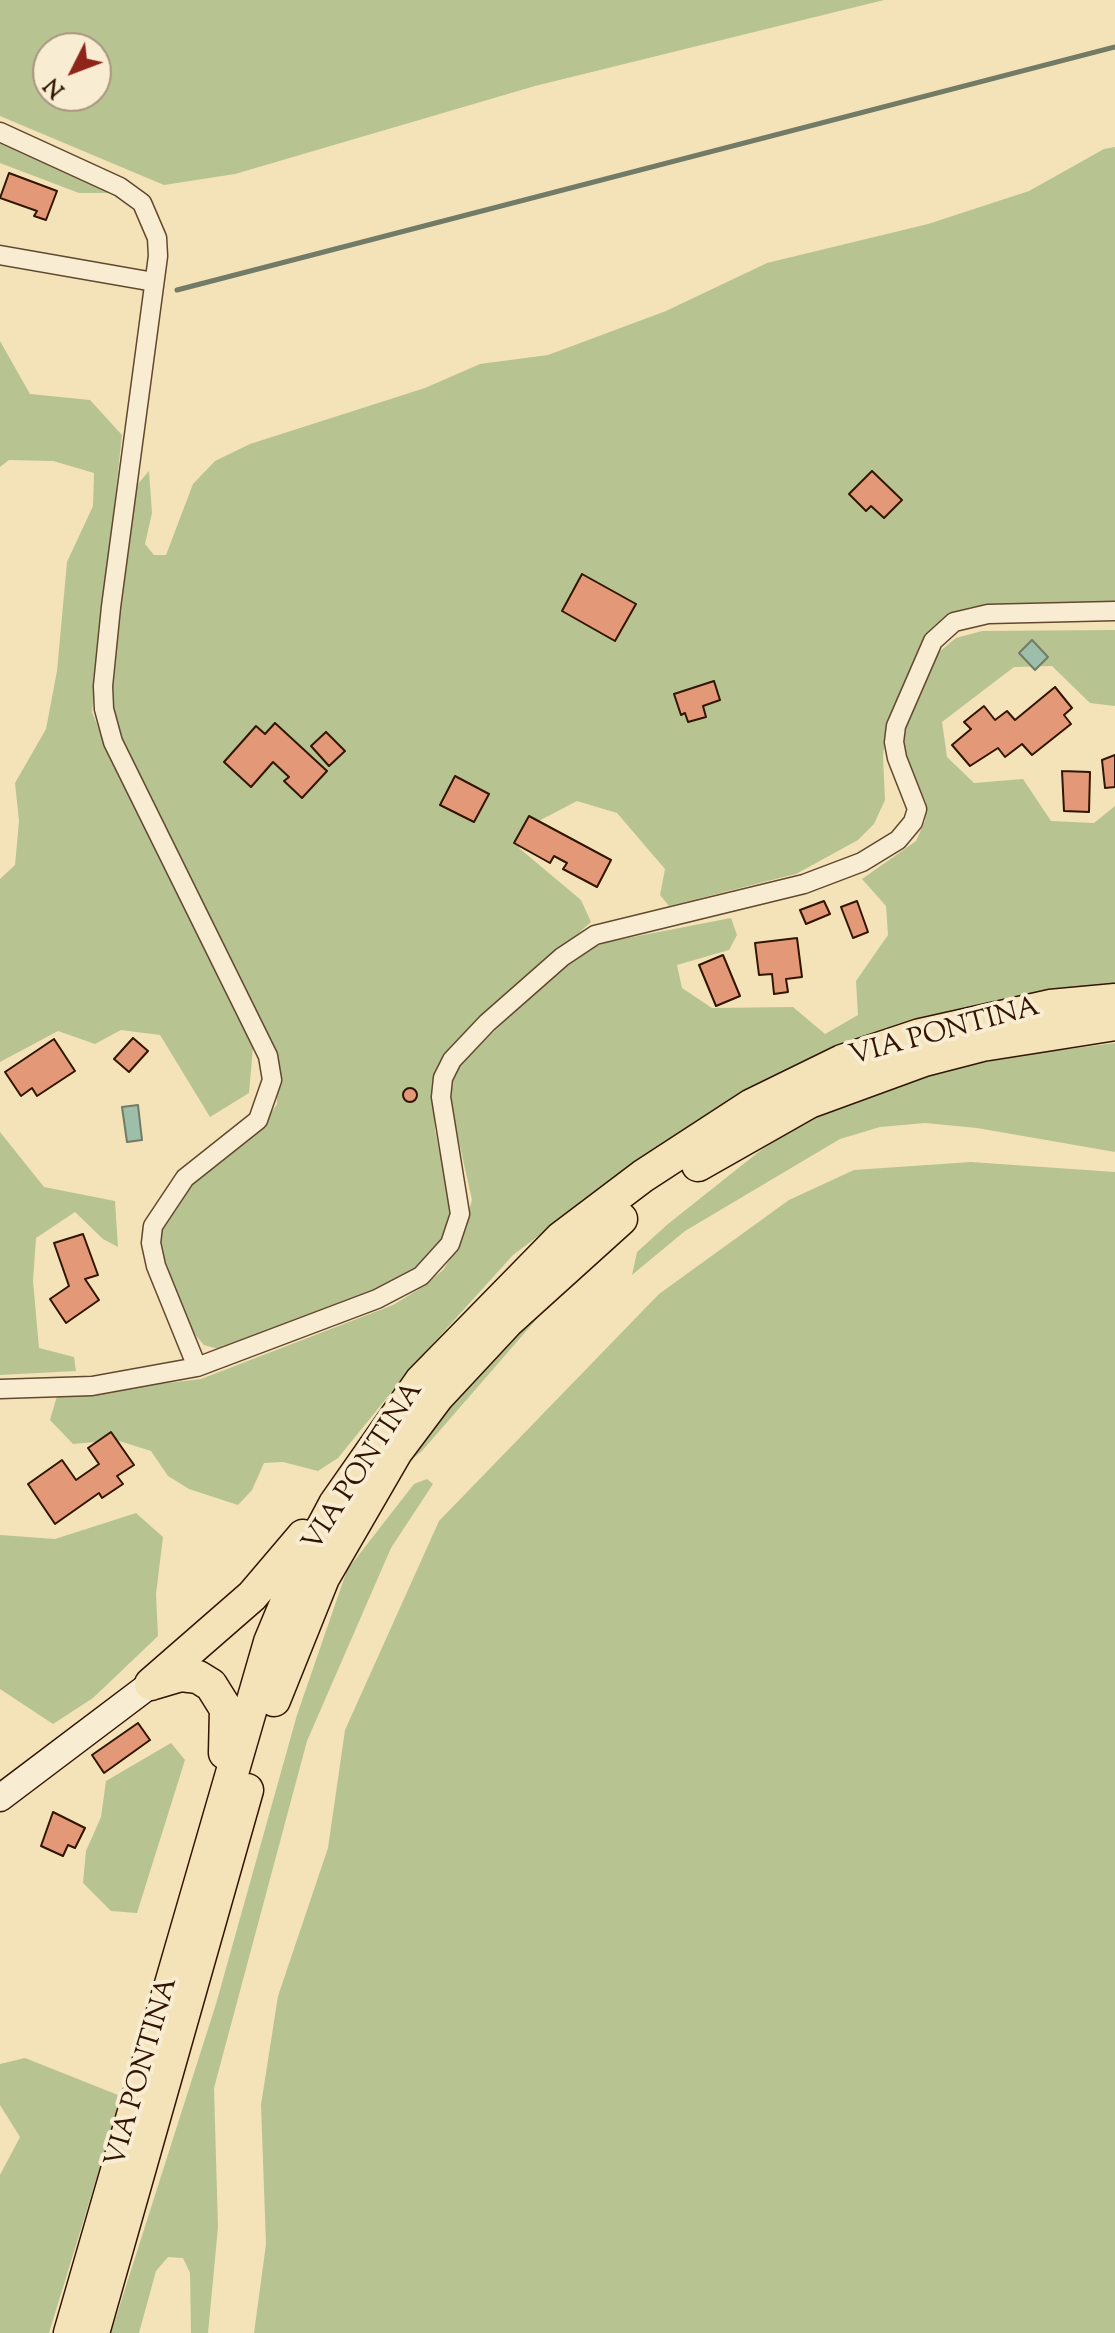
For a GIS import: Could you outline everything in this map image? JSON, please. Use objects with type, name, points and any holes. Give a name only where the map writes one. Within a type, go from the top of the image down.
[{"type":"highway","name":"VIA PONTINA","points":[[70,2333],[220,1805],[270,1642],[300,1570],[335,1504],[377,1438],[421,1381],[561,1238],[643,1176],[752,1105],[842,1061],[920,1035],[1050,1006],[1115,1000]]},
{"type":"highway","name":"VIA PONTINA","points":[[93,2333],[258,1751],[289,1658],[323,1578],[358,1514],[396,1452],[438,1396],[507,1322],[580,1253],[648,1196],[763,1126],[809,1102],[924,1060],[982,1045],[1115,1024]]},
{"type":"highway","points":[[151,1684],[264,1583],[293,1549],[330,1492],[377,1438]]},
{"type":"highway","points":[[151,1684],[172,1676],[198,1677],[211,1685],[223,1700],[227,1729],[220,1805]]},
{"type":"street","points":[[0,132],[90,171],[142,203],[157,238],[154,282],[111,607],[103,686],[104,709],[113,742],[268,1056],[272,1080],[258,1120],[185,1178],[153,1226],[151,1243],[156,1266],[197,1367]]},
{"type":"street","points":[[0,255],[154,282]]},
{"type":"street","points":[[0,1389],[92,1386],[197,1367],[377,1299],[421,1276],[438,1261],[453,1240],[460,1214],[441,1097],[445,1072],[487,1023],[573,949],[595,935],[620,926],[804,884],[862,862],[898,840],[913,822],[917,809],[897,758],[895,733],[939,633],[954,622],[975,615],[1115,611]]},
{"type":"street","points":[[0,1798],[151,1684]]},
{"type":"shaded area","points":[[0,0],[884,0],[535,86],[235,174],[164,185],[0,116]]},
{"type":"shaded area","points":[[0,141],[118,193],[79,193],[0,163]]},
{"type":"shaded area","points":[[1115,147],[1115,604],[971,607],[947,617],[926,639],[887,725],[883,756],[885,800],[874,824],[858,840],[796,874],[669,906],[660,895],[665,869],[617,813],[577,801],[531,825],[519,848],[581,900],[591,922],[453,1045],[433,1077],[435,1130],[452,1213],[445,1240],[411,1275],[265,1334],[218,1349],[204,1345],[190,1329],[158,1242],[162,1219],[182,1190],[261,1129],[277,1104],[277,1079],[114,724],[109,658],[137,485],[149,471],[152,513],[145,544],[154,555],[166,555],[193,484],[215,461],[250,444],[425,388],[480,364],[548,355],[666,311],[767,263],[928,224],[1029,191],[1104,149]],"holes":[[[872,471],[902,500],[884,518],[871,506],[866,511],[849,494]],[[582,575],[635,604],[615,641],[562,612]],[[714,681],[703,706],[706,717],[689,722],[685,713],[680,714],[674,694]],[[276,723],[327,771],[302,797],[285,782],[289,777],[273,762],[251,787],[224,762],[256,727],[265,734]],[[326,732],[345,751],[329,765],[311,747]]]},
{"type":"shaded area","points":[[0,341],[30,394],[90,400],[122,435],[92,712],[110,756],[253,1047],[249,1093],[210,1117],[160,1035],[121,1030],[95,1044],[58,1031],[0,1062],[0,879],[15,865],[19,821],[15,783],[46,729],[57,671],[67,562],[93,506],[94,473],[53,461],[9,460],[0,467]]},
{"type":"shaded area","points":[[1115,630],[1115,706],[1090,703],[1052,666],[1014,667],[942,722],[947,757],[974,783],[1023,779],[1051,821],[1094,823],[1115,806],[1115,986],[633,1165],[513,1255],[411,1368],[338,1458],[318,1471],[283,1462],[264,1463],[252,1490],[238,1505],[189,1489],[168,1476],[151,1451],[116,1440],[73,1444],[50,1420],[57,1396],[201,1379],[393,1305],[443,1270],[458,1247],[472,1200],[447,1088],[456,1068],[573,956],[607,942],[731,918],[737,935],[729,950],[677,965],[682,988],[712,1008],[793,1007],[825,1034],[858,1015],[856,981],[888,935],[886,906],[862,879],[916,841],[925,821],[926,802],[901,754],[897,735],[934,656],[956,638],[982,631]]},
{"type":"shaded area","points":[[1032,640],[1048,657],[1035,670],[1019,653]]},
{"type":"shaded area","points":[[1115,1043],[1115,1152],[977,1128],[925,1123],[880,1127],[840,1139],[685,1231],[632,1275],[637,1252],[668,1224],[761,1150],[824,1108],[914,1075],[1036,1053]]},
{"type":"shaded area","points":[[138,1105],[142,1140],[127,1142],[122,1107]]},
{"type":"shaded area","points":[[0,1132],[44,1187],[115,1201],[118,1247],[103,1239],[75,1212],[36,1238],[33,1281],[39,1348],[74,1357],[76,1371],[0,1375]]},
{"type":"shaded area","points":[[971,1162],[1115,1172],[1115,2333],[254,2333],[266,2244],[261,2105],[278,1996],[328,1848],[345,1730],[439,1521],[659,1294],[789,1200],[854,1170]]},
{"type":"shaded area","points":[[587,1271],[541,1314],[422,1451],[405,1465],[463,1382]]},
{"type":"shaded area","points":[[427,1479],[433,1484],[391,1548],[307,1741],[214,2088],[218,2227],[208,2333],[191,2333],[190,2273],[183,2258],[168,2257],[156,2271],[139,2333],[111,2333],[216,2004],[297,1715],[347,1570],[414,1484]]},
{"type":"shaded area","points":[[136,1513],[163,1537],[156,1594],[158,1636],[93,1698],[53,1724],[0,1689],[0,1535],[55,1539]]},
{"type":"shaded area","points":[[171,1743],[185,1760],[137,1913],[111,1911],[83,1883],[86,1851],[101,1817],[106,1781]]},
{"type":"shaded area","points":[[25,2058],[118,2095],[116,2115],[49,2333],[0,2333],[0,2175],[20,2137],[0,2105],[0,2064]]},
{"type":"building","points":[[9,173],[57,191],[46,220],[34,216],[37,211],[0,198]]},
{"type":"building","points":[[872,471],[902,500],[884,518],[871,506],[866,511],[849,494]]},
{"type":"building","points":[[582,574],[636,604],[615,641],[562,611]]},
{"type":"building","points":[[714,681],[720,700],[703,706],[706,717],[688,722],[685,713],[681,715],[674,694]]},
{"type":"building","points":[[1055,687],[1072,708],[1064,715],[1071,724],[1032,755],[1022,744],[1005,757],[998,748],[970,766],[952,745],[971,729],[964,722],[984,706],[995,720],[1007,711],[1015,720]]},
{"type":"building","points":[[275,723],[327,771],[302,798],[284,781],[289,777],[273,762],[251,787],[224,762],[256,726],[265,734]]},
{"type":"building","points":[[326,732],[345,751],[329,766],[311,746]]},
{"type":"building","points":[[1115,755],[1115,787],[1105,788],[1102,760]]},
{"type":"building","points":[[1062,771],[1090,772],[1089,812],[1064,811]]},
{"type":"building","points":[[455,776],[489,794],[474,822],[440,805]]},
{"type":"building","points":[[529,816],[611,860],[597,887],[563,869],[567,863],[554,856],[550,863],[514,843]]},
{"type":"building","points":[[824,901],[830,914],[806,924],[800,910]]},
{"type":"building","points":[[857,901],[868,932],[853,938],[841,907]]},
{"type":"building","points":[[797,938],[802,977],[786,979],[788,992],[774,994],[772,974],[759,975],[755,943]]},
{"type":"building","points":[[723,955],[740,996],[716,1006],[699,965]]},
{"type":"building","points":[[133,1038],[148,1051],[129,1072],[114,1059]]},
{"type":"building","points":[[54,1039],[75,1071],[37,1096],[32,1088],[21,1096],[5,1072]]},
{"type":"building","points":[[410,1088],[417,1095],[410,1102],[403,1095]]},
{"type":"building","points":[[83,1234],[98,1275],[85,1279],[99,1300],[66,1323],[50,1299],[69,1286],[54,1243]]},
{"type":"building","points":[[111,1432],[134,1465],[117,1476],[123,1484],[102,1498],[99,1493],[55,1524],[28,1484],[62,1460],[76,1480],[99,1464],[88,1448]]},
{"type":"building","points":[[138,1723],[150,1740],[104,1773],[92,1755]]},
{"type":"building","points":[[53,1812],[85,1828],[75,1848],[68,1845],[63,1856],[41,1846]]},
{"type":"waterway","points":[[177,290],[1115,47]]}]
